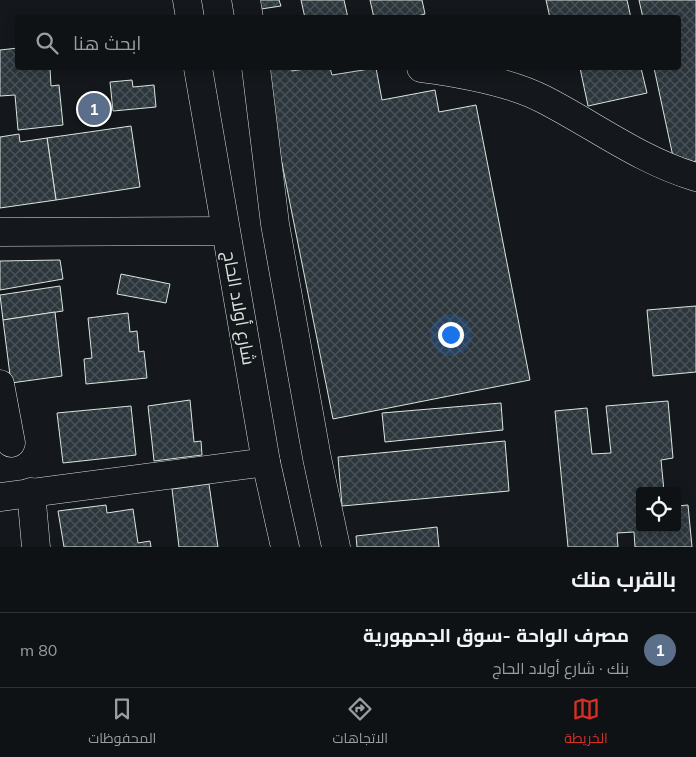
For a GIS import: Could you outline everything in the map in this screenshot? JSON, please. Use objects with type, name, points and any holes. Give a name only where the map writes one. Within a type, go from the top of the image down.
[{"type":"main road","points":[[187,0],[190,15]]},
{"type":"main road","points":[[246,0],[248,15]]},
{"type":"main road","name":"شارع أولاد الحاج","points":[[198,70],[266,462],[285,547]]},
{"type":"main road","points":[[256,70],[275,224],[317,458],[336,547]]},
{"type":"main road","points":[[432,70],[478,78],[542,98],[663,165],[696,177]]},
{"type":"main road","points":[[0,232],[225,231]]},
{"type":"main road","points":[[0,384],[11,443]]},
{"type":"main road","points":[[0,497],[266,462]]},
{"type":"main road","points":[[31,492],[36,547]]},
{"type":"building","points":[[259,0],[279,0],[281,6],[261,9]]},
{"type":"building","points":[[301,0],[344,0],[347,15],[304,15]]},
{"type":"building","points":[[370,0],[422,0],[425,14],[421,15],[373,15]]},
{"type":"building","points":[[546,0],[627,0],[630,15],[549,15]]},
{"type":"building","points":[[639,0],[696,0],[696,161],[675,166],[654,70],[681,70],[681,15],[642,15]]},
{"type":"building","points":[[15,48],[15,70],[50,70],[51,86],[59,85],[63,125],[18,130],[15,95],[0,96],[0,50]]},
{"type":"building","points":[[263,70],[331,70],[332,75],[376,70],[382,100],[435,90],[439,112],[476,105],[530,380],[333,419]]},
{"type":"building","points":[[580,70],[641,70],[647,93],[588,106]]},
{"type":"building","points":[[132,80],[133,87],[154,85],[156,107],[113,111],[110,82]]},
{"type":"building","points":[[131,126],[140,187],[56,200],[47,138]]},
{"type":"building","points":[[19,134],[20,142],[47,138],[56,200],[0,208],[0,137]]},
{"type":"building","points":[[60,260],[63,279],[0,290],[0,261]]},
{"type":"building","points":[[121,274],[170,284],[166,303],[117,294]]},
{"type":"building","points":[[60,286],[63,311],[3,320],[0,295]]},
{"type":"building","points":[[696,306],[696,372],[653,376],[647,310]]},
{"type":"building","points":[[55,312],[62,376],[11,383],[3,320]]},
{"type":"building","points":[[128,313],[130,332],[137,331],[139,352],[144,351],[147,378],[86,384],[84,359],[92,358],[88,318]]},
{"type":"building","points":[[190,400],[194,442],[201,441],[202,455],[154,461],[148,406]]},
{"type":"building","points":[[668,401],[673,458],[661,460],[664,487],[636,487],[636,532],[681,532],[681,506],[688,505],[692,547],[635,547],[634,532],[617,533],[618,547],[568,547],[555,411],[587,408],[592,454],[611,453],[606,406]]},
{"type":"building","points":[[501,403],[503,430],[385,442],[382,413]]},
{"type":"building","points":[[131,406],[136,455],[63,463],[57,413]]},
{"type":"building","points":[[505,441],[509,491],[342,506],[338,457]]},
{"type":"building","points":[[209,484],[218,547],[179,547],[172,489]]},
{"type":"building","points":[[106,505],[107,513],[133,509],[138,543],[150,541],[151,547],[64,547],[58,511]]},
{"type":"building","points":[[437,527],[439,547],[357,547],[356,536]]},
{"type":"place","name":"مصرف الواحة -سوق الجمهورية","points":[[94,109]]}]
